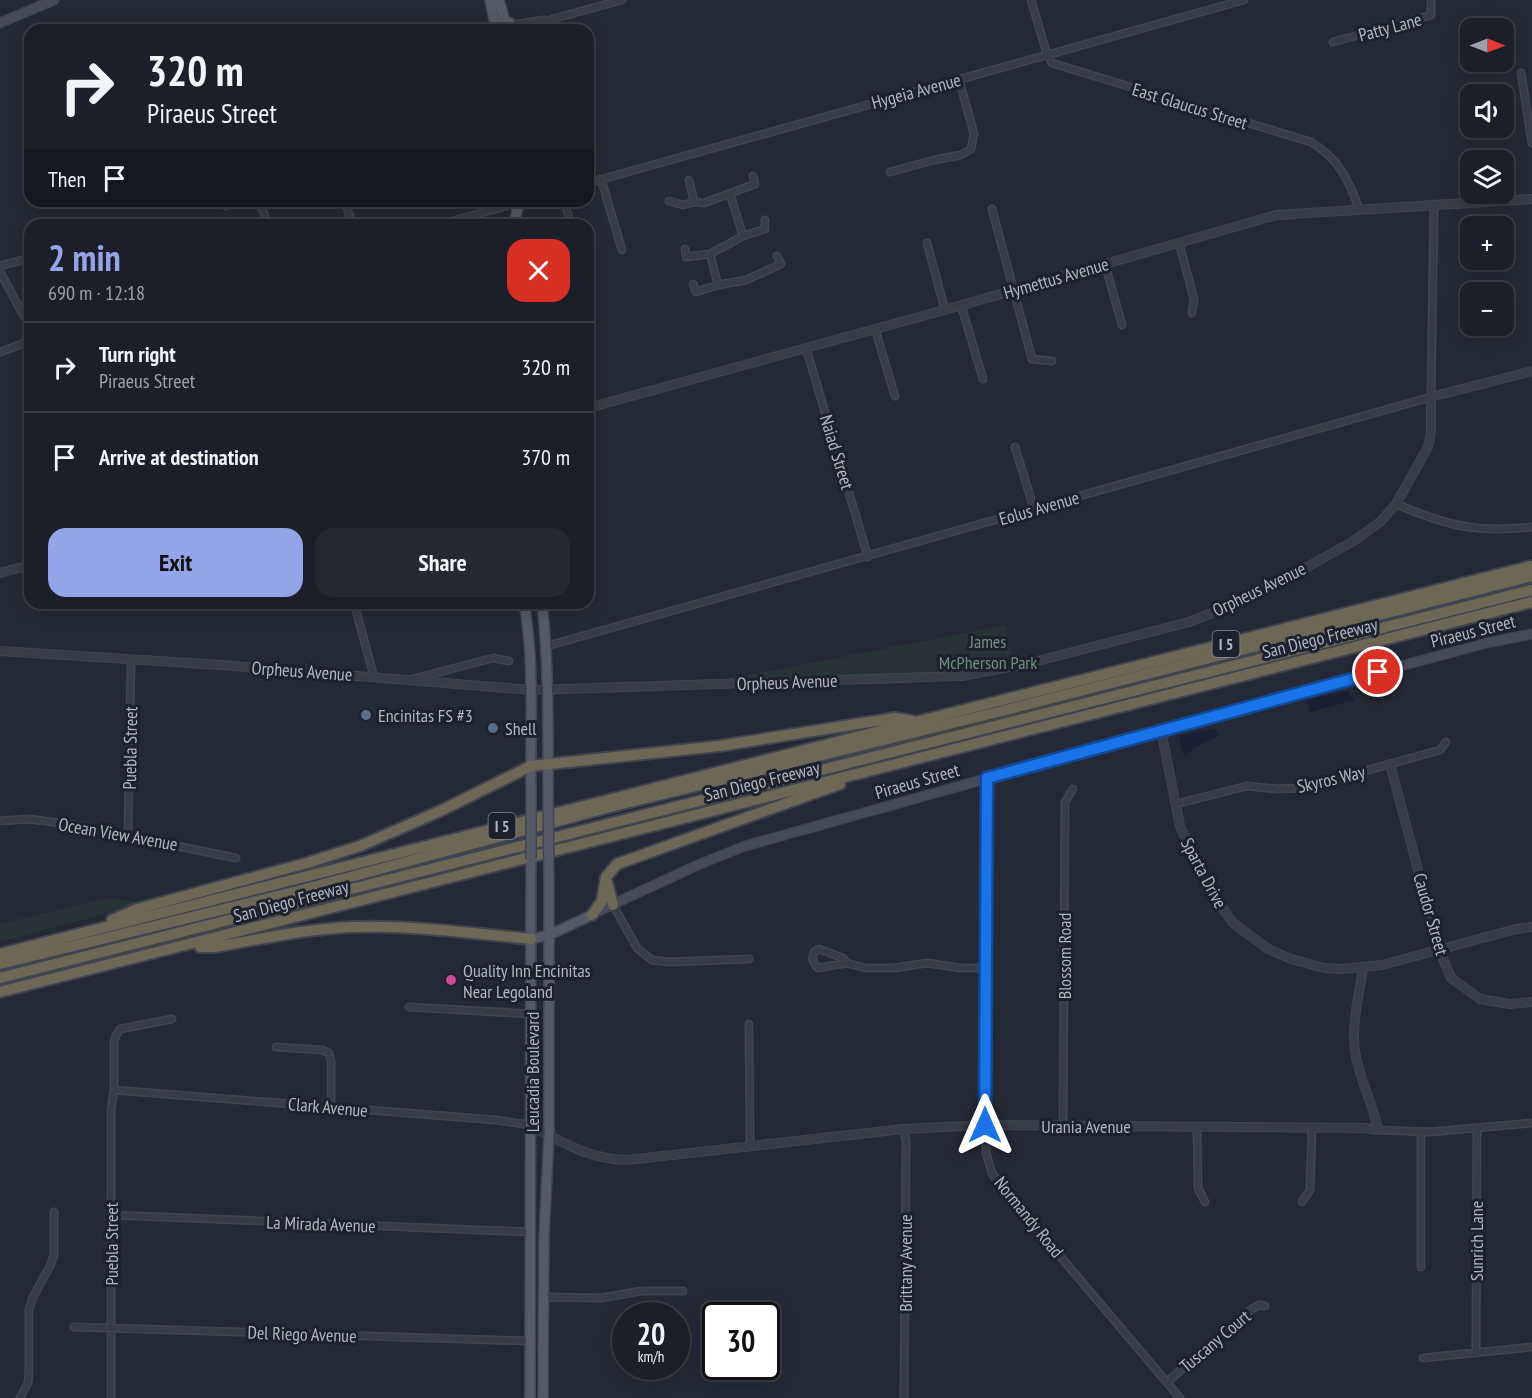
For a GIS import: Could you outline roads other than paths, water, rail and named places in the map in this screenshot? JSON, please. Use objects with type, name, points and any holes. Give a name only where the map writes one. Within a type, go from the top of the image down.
[{"type":"highway","name":"San Diego Freeway","points":[[0,954],[1532,566]]},
{"type":"highway","points":[[0,964],[298,891],[610,807],[993,713],[1532,576]]},
{"type":"highway","points":[[0,978],[1532,591]]},
{"type":"highway","name":"San Diego Freeway","points":[[0,992],[1532,602]]},
{"type":"highway","points":[[86,932],[137,909],[308,863],[360,846],[438,812],[531,766],[719,746],[895,718],[919,721]]},
{"type":"highway","points":[[592,915],[602,901],[606,877],[617,864],[903,762]]},
{"type":"highway","points":[[606,877],[614,905]]},
{"type":"highway","points":[[182,947],[215,947],[321,929],[353,927],[393,927],[531,939]]},
{"type":"main road","points":[[0,23],[54,0]]},
{"type":"main road","points":[[490,0],[503,24]]},
{"type":"main road","points":[[499,0],[504,24]]},
{"type":"main road","name":"Leucadia Boulevard","points":[[525,609],[532,690],[531,1014],[535,1127],[531,1232],[530,1398]]},
{"type":"main road","name":"Leucadia Boulevard","points":[[543,609],[549,690],[549,1135],[543,1297],[543,1398]]},
{"type":"main road","name":"Piraeus Street","points":[[531,939],[549,935],[700,864],[745,846],[1161,730],[1487,643],[1532,634]]},
{"type":"street","points":[[517,24],[556,18],[622,0]]},
{"type":"street","points":[[1031,0],[1047,54]]},
{"type":"street","name":"Hygeia Avenue","points":[[594,181],[1244,0]]},
{"type":"street","name":"Patty Lane","points":[[1333,42],[1431,15],[1431,0]]},
{"type":"street","points":[[541,24],[556,18]]},
{"type":"street","name":"East Glaucus Street","points":[[1047,54],[1052,63],[1311,142],[1325,150],[1342,169],[1350,183],[1359,209]]},
{"type":"street","points":[[1521,73],[1532,142]]},
{"type":"street","points":[[890,172],[933,159],[961,155],[971,149],[974,134],[958,79]]},
{"type":"street","points":[[669,201],[683,205],[694,202],[704,203],[755,184],[753,176]]},
{"type":"street","points":[[602,179],[622,250]]},
{"type":"street","points":[[689,180],[694,202]]},
{"type":"street","points":[[730,194],[743,236]]},
{"type":"street","name":"Hymettus Avenue","points":[[594,406],[962,306],[1276,215],[1532,199]]},
{"type":"street","points":[[1434,204],[1431,432],[1428,447],[1396,504],[1449,525],[1500,531],[1532,527]]},
{"type":"street","points":[[460,219],[502,207]]},
{"type":"street","points":[[992,209],[1032,358],[1052,361]]},
{"type":"street","points":[[685,249],[686,257],[710,254],[743,236],[765,229],[765,220]]},
{"type":"street","points":[[927,243],[945,310]]},
{"type":"street","points":[[1179,243],[1194,299],[1192,313]]},
{"type":"street","points":[[710,254],[718,285]]},
{"type":"street","points":[[693,284],[696,292],[746,280],[781,264],[777,256]]},
{"type":"street","points":[[0,266],[24,260]]},
{"type":"street","points":[[1106,264],[1122,326]]},
{"type":"street","points":[[0,272],[24,316]]},
{"type":"street","points":[[962,306],[983,379]]},
{"type":"street","points":[[875,329],[895,396]]},
{"type":"street","points":[[0,352],[24,343]]},
{"type":"street","name":"Naiad Street","points":[[806,348],[868,557]]},
{"type":"street","name":"Eolus Avenue","points":[[547,646],[1431,397],[1532,371]]},
{"type":"street","points":[[1015,447],[1034,509]]},
{"type":"street","name":"Orpheus Avenue","points":[[0,651],[532,690],[962,676],[1009,668],[1189,622],[1222,609],[1352,542],[1380,522],[1396,504]]},
{"type":"street","points":[[0,573],[24,567]]},
{"type":"street","points":[[356,609],[374,677]]},
{"type":"street","points":[[409,680],[493,658],[509,661]]},
{"type":"street","name":"Puebla Street","points":[[129,836],[130,660]]},
{"type":"street","name":"Sparta Drive","points":[[1161,730],[1180,826],[1190,851],[1220,906],[1232,922],[1268,949],[1291,959],[1324,968],[1363,968],[1516,929],[1532,927]]},
{"type":"street","name":"Skyros Way","points":[[1176,804],[1247,786],[1278,789],[1304,788],[1440,750],[1446,742]]},
{"type":"street","name":"Caudor Street","points":[[1390,764],[1438,949],[1451,978],[1480,999],[1510,1004],[1532,1002]]},
{"type":"street","name":"Normandy Road","points":[[987,778],[985,1125],[986,1153],[992,1173],[1180,1398]]},
{"type":"street","name":"Blossom Road","points":[[1063,1126],[1065,802],[1073,789]]},
{"type":"street","name":"Ocean View Avenue","points":[[0,821],[28,819],[59,823],[236,858]]},
{"type":"street","points":[[614,905],[637,948],[652,960],[669,962],[749,959]]},
{"type":"street","points":[[847,963],[843,958],[819,949],[814,952],[812,958],[818,968],[847,963],[865,968],[894,968],[927,963],[960,968],[986,968]]},
{"type":"street","points":[[1363,968],[1354,1033],[1356,1057],[1374,1109],[1378,1130]]},
{"type":"street","points":[[409,1007],[531,1014]]},
{"type":"street","name":"Puebla Street","points":[[111,1398],[111,1110],[116,1035],[120,1029],[172,1019]]},
{"type":"street","points":[[749,1024],[750,1146]]},
{"type":"street","points":[[276,1047],[322,1050],[329,1053],[331,1107]]},
{"type":"street","name":"Clark Avenue","points":[[114,1090],[496,1120],[535,1127]]},
{"type":"street","name":"Urania Avenue","points":[[535,1127],[587,1154],[607,1159],[627,1160],[904,1129],[985,1125],[1312,1127],[1421,1132],[1532,1123]]},
{"type":"street","points":[[1197,1126],[1198,1188],[1205,1202]]},
{"type":"street","points":[[1302,1202],[1310,1190],[1312,1127]]},
{"type":"street","name":"Brittany Avenue","points":[[904,1129],[906,1142],[904,1398]]},
{"type":"street","name":"Sunrich Lane","points":[[1476,1353],[1477,1129]]},
{"type":"street","points":[[1420,1267],[1421,1132]]},
{"type":"street","points":[[20,1398],[28,1383],[29,1309],[54,1255],[54,1212]]},
{"type":"street","name":"La Mirada Avenue","points":[[111,1215],[531,1232]]},
{"type":"street","points":[[543,1297],[601,1298],[642,1291],[682,1291]]},
{"type":"street","name":"Tuscany Court","points":[[1167,1382],[1252,1309],[1259,1305],[1266,1306]]},
{"type":"street","name":"Del Riego Avenue","points":[[74,1327],[530,1341]]},
{"type":"street","points":[[1423,1358],[1532,1347]]},
{"type":"water","points":[[1347,691],[1355,700],[1310,712],[1307,700]]},
{"type":"water","points":[[1215,728],[1218,736],[1193,748],[1185,757],[1180,747],[1180,736]]},
{"type":"place","name":"Encinitas FS #3","points":[[366,715]]},
{"type":"place","name":"Shell","points":[[493,728]]},
{"type":"place","name":"Quality Inn Encinitas Near Legoland","points":[[451,980]]},
{"type":"park label","name":"James McPherson Park","points":[[988,651]]}]
